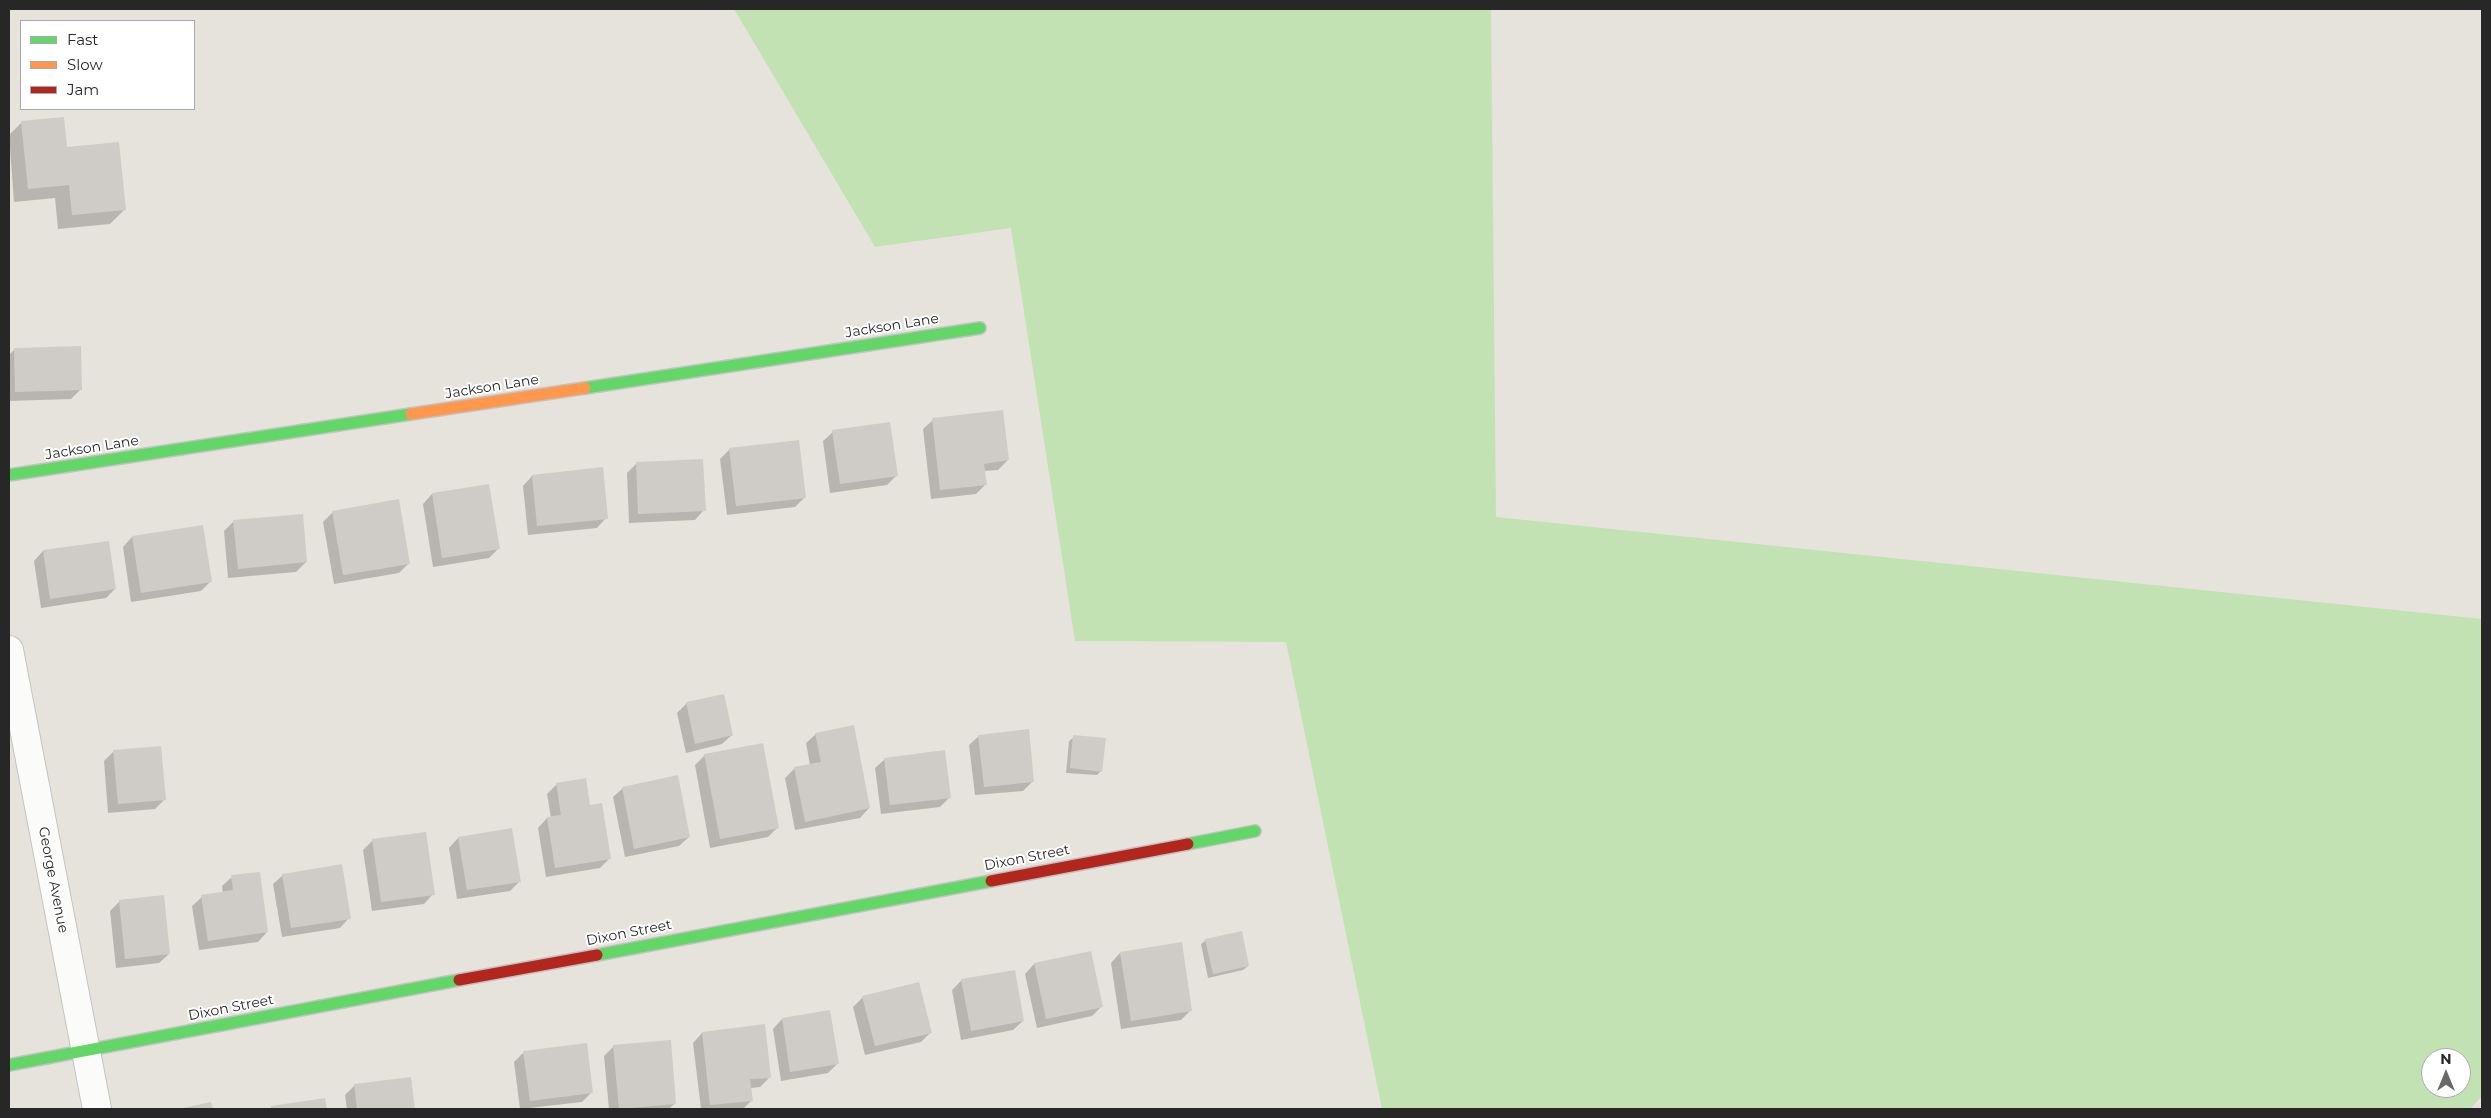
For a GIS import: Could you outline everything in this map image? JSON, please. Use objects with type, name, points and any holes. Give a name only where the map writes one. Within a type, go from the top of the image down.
[{"type":"street","name":"Jackson Lane","points":[[9,476],[980,328]]},
{"type":"street","name":"George Avenue","points":[[9,650],[97,1109]]},
{"type":"street","name":"Dixon Street","points":[[9,1065],[1255,831]]},
{"type":"green space","points":[[734,9],[1491,9],[1496,517],[2482,619],[2482,1096],[2470,1109],[1382,1109],[1286,642],[1075,641],[1011,228],[875,247]]},
{"type":"building","points":[[64,117],[67,147],[119,142],[126,210],[72,215],[69,185],[28,189],[21,121]]},
{"type":"building","points":[[81,346],[82,390],[15,392],[14,348]]},
{"type":"building","points":[[1003,410],[1009,460],[984,464],[987,485],[940,490],[932,418]]},
{"type":"building","points":[[890,422],[898,476],[840,484],[832,430]]},
{"type":"building","points":[[799,440],[806,498],[736,506],[729,448]]},
{"type":"building","points":[[703,459],[706,511],[638,514],[636,462]]},
{"type":"building","points":[[603,467],[608,519],[537,526],[532,475]]},
{"type":"building","points":[[489,484],[500,549],[442,558],[432,493]]},
{"type":"building","points":[[399,499],[410,564],[343,575],[332,511]]},
{"type":"building","points":[[303,514],[307,562],[238,569],[233,520]]},
{"type":"building","points":[[203,525],[212,582],[141,593],[132,536]]},
{"type":"building","points":[[109,541],[116,589],[50,599],[43,550]]},
{"type":"building","points":[[724,694],[733,735],[695,744],[686,702]]},
{"type":"building","points":[[854,725],[870,808],[805,822],[794,767],[821,762],[815,733]]},
{"type":"building","points":[[1029,729],[1034,782],[984,787],[978,735]]},
{"type":"building","points":[[1073,735],[1106,738],[1102,772],[1070,768]]},
{"type":"building","points":[[763,743],[779,828],[720,839],[704,754]]},
{"type":"building","points":[[161,746],[166,800],[118,804],[113,750]]},
{"type":"building","points":[[945,750],[951,798],[890,805],[884,758]]},
{"type":"building","points":[[678,775],[690,837],[634,849],[622,787]]},
{"type":"building","points":[[586,778],[590,805],[602,803],[611,859],[555,868],[547,817],[561,815],[556,783]]},
{"type":"building","points":[[512,828],[521,882],[467,890],[458,837]]},
{"type":"building","points":[[426,832],[435,895],[381,902],[372,839]]},
{"type":"building","points":[[342,864],[351,919],[291,928],[282,874]]},
{"type":"building","points":[[260,872],[268,932],[208,941],[201,895],[233,890],[231,875]]},
{"type":"building","points":[[164,895],[170,954],[125,959],[119,900]]},
{"type":"building","points":[[1242,931],[1249,966],[1213,974],[1205,939]]},
{"type":"building","points":[[1182,942],[1192,1011],[1131,1021],[1120,952]]},
{"type":"building","points":[[1091,951],[1103,1007],[1046,1019],[1034,963]]},
{"type":"building","points":[[1015,970],[1024,1021],[971,1031],[961,979]]},
{"type":"building","points":[[919,982],[932,1033],[875,1046],[862,996]]},
{"type":"building","points":[[830,1010],[839,1064],[790,1072],[782,1018]]},
{"type":"building","points":[[765,1024],[771,1078],[750,1079],[753,1101],[710,1105],[702,1032]]},
{"type":"building","points":[[671,1040],[676,1104],[619,1109],[613,1045]]},
{"type":"building","points":[[587,1043],[593,1093],[530,1101],[523,1051]]},
{"type":"building","points":[[411,1077],[415,1109],[357,1109],[354,1084]]},
{"type":"building","points":[[325,1098],[327,1109],[272,1109],[271,1106]]},
{"type":"building","points":[[211,1102],[213,1109],[183,1109],[183,1108]]},
{"type":"traffic: fast","points":[[585,388],[980,328]]},
{"type":"traffic: fast","points":[[9,475],[411,414]]},
{"type":"traffic: fast","points":[[1188,844],[1255,831]]},
{"type":"traffic: fast","points":[[597,955],[991,881]]},
{"type":"traffic: fast","points":[[9,1065],[459,980]]},
{"type":"traffic: slow","points":[[411,414],[585,388]]},
{"type":"traffic: jam","points":[[991,881],[1188,844]]},
{"type":"traffic: jam","points":[[459,980],[597,955]]}]
